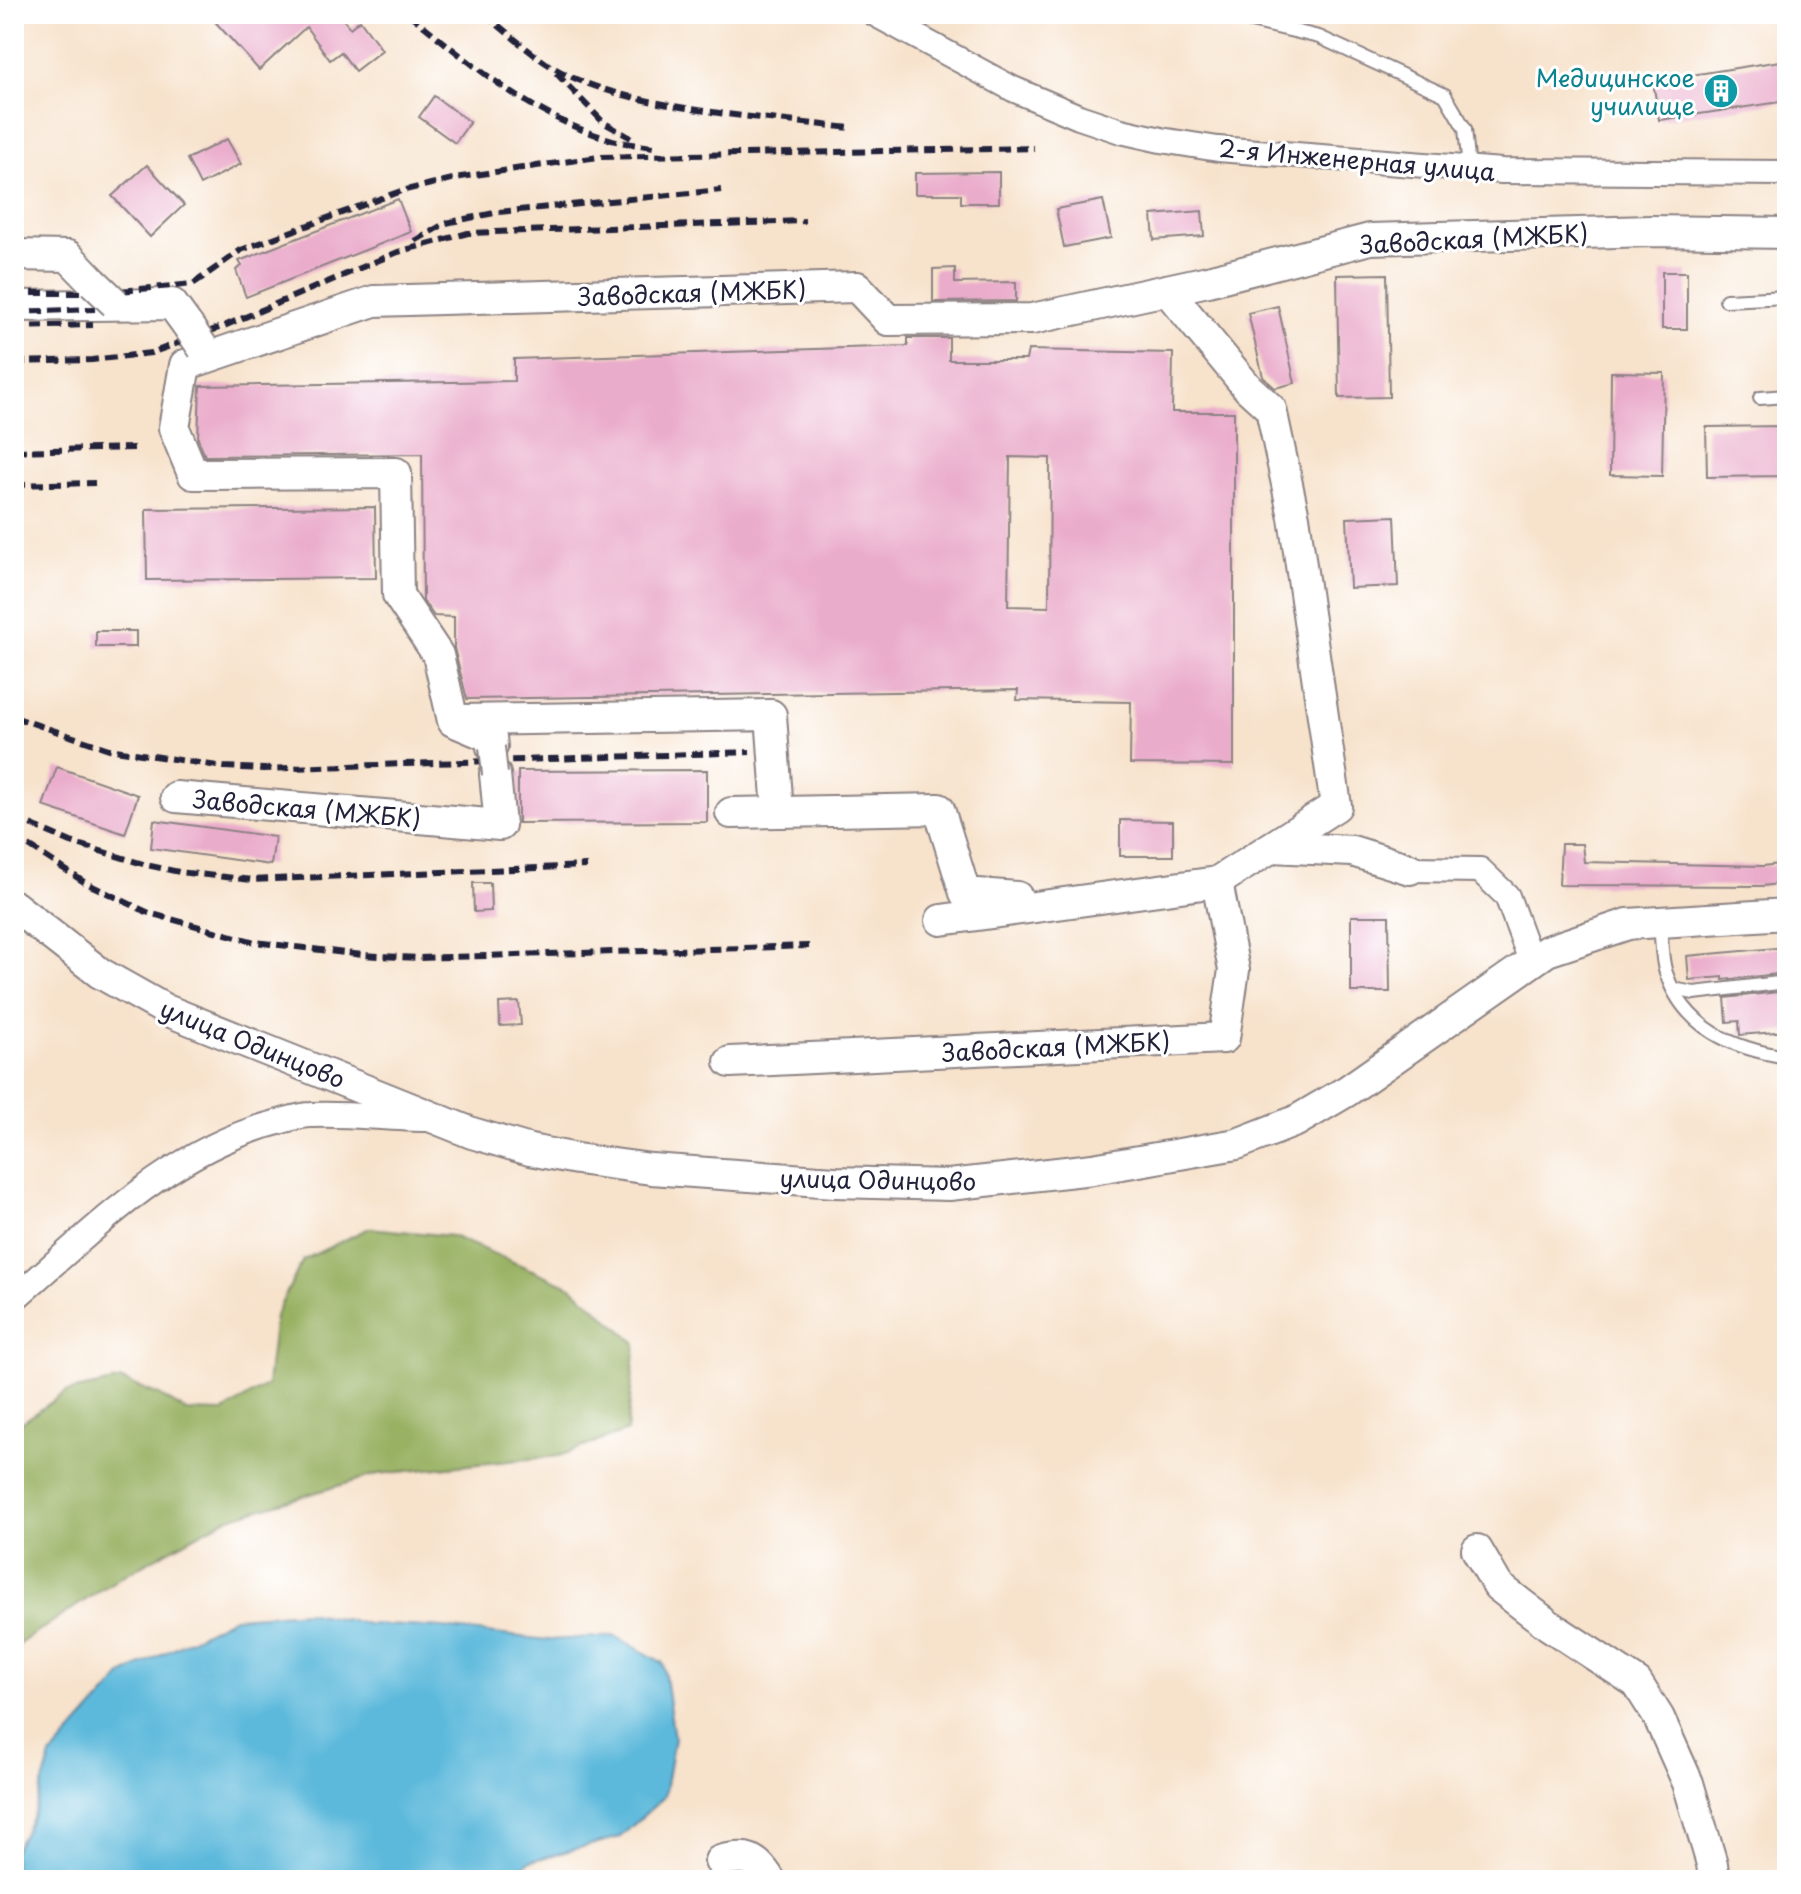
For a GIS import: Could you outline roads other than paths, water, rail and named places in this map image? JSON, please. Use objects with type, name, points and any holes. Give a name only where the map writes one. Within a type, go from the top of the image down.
[{"type":"street","name":"2-я Инженерная улица","points":[[875,14],[1013,89],[1079,117],[1121,131],[1218,149],[1469,168],[1678,174],[1787,173]]},
{"type":"street","name":"Заводская (МЖБК)","points":[[176,797],[500,825],[491,737],[453,721],[438,655],[398,595],[396,473],[193,474],[174,428],[185,365],[200,343],[374,301],[857,287],[888,320],[1032,319],[1167,290],[1370,239],[1651,231],[1787,233]]},
{"type":"street","points":[[14,255],[68,256],[116,304]]},
{"type":"street","points":[[941,920],[1217,882],[1336,806],[1294,517],[1271,409],[1248,388],[1167,290]]},
{"type":"street","points":[[14,306],[172,304],[200,343]]},
{"type":"street","points":[[453,721],[771,715],[778,812]]},
{"type":"street","points":[[731,813],[939,809],[965,893],[1079,901]]},
{"type":"street","points":[[1272,847],[1352,851],[1410,869],[1480,870],[1507,896],[1531,961]]},
{"type":"street","name":"Заводская (МЖБК)","points":[[730,1062],[1224,1038],[1234,970],[1217,882]]},
{"type":"street","name":"улица Одинцово","points":[[14,906],[100,973],[166,1010],[438,1119],[530,1150],[651,1169],[835,1182],[949,1185],[1093,1169],[1237,1144],[1296,1121],[1347,1091],[1547,951],[1628,924],[1787,914]]},
{"type":"street","points":[[14,1299],[136,1194],[188,1158],[225,1140],[309,1114],[438,1119]]},
{"type":"street","points":[[1477,1550],[1498,1586],[1550,1626],[1637,1683],[1659,1718],[1688,1783],[1714,1880]]},
{"type":"street","points":[[720,1861],[746,1857],[760,1865],[770,1880]]},
{"type":"lane","points":[[1222,14],[1319,37],[1445,95],[1465,129],[1469,168]]},
{"type":"lane","points":[[1726,300],[1787,297]]},
{"type":"lane","points":[[1760,398],[1787,396]]},
{"type":"lane","points":[[1660,921],[1665,971],[1687,1010],[1708,1032],[1749,1049],[1787,1057]]},
{"type":"lane","points":[[1673,989],[1694,993],[1787,982]]},
{"type":"water","points":[[306,1612],[368,1624],[443,1628],[548,1640],[615,1636],[663,1663],[674,1738],[664,1797],[620,1837],[531,1861],[499,1880],[14,1880],[14,1851],[33,1816],[51,1756],[124,1674],[234,1617]]},
{"type":"railway","points":[[409,14],[503,87],[554,117],[609,139],[658,148]]},
{"type":"railway","points":[[484,14],[546,63],[576,79],[611,91],[692,109],[849,128]]},
{"type":"railway","points":[[556,73],[603,122],[631,138]]},
{"type":"railway","points":[[14,293],[99,293],[193,284],[241,250],[401,191],[461,177],[598,157],[1034,148]]},
{"type":"railway","points":[[415,241],[446,223],[499,212],[721,190]]},
{"type":"railway","points":[[14,362],[92,360],[151,353],[224,326],[398,252],[468,233],[805,221]]},
{"type":"railway","points":[[14,312],[95,309]]},
{"type":"railway","points":[[14,327],[93,325]]},
{"type":"railway","points":[[14,451],[135,448]]},
{"type":"railway","points":[[14,485],[95,483]]},
{"type":"railway","points":[[14,717],[109,749],[224,767],[263,769],[750,752]]},
{"type":"railway","points":[[14,817],[71,842],[146,865],[252,880],[587,866]]},
{"type":"railway","points":[[14,836],[84,882],[149,913],[255,942],[362,955],[418,958],[809,946]]},
{"type":"place","name":"Медицинское училище","points":[[1721,91]]}]
